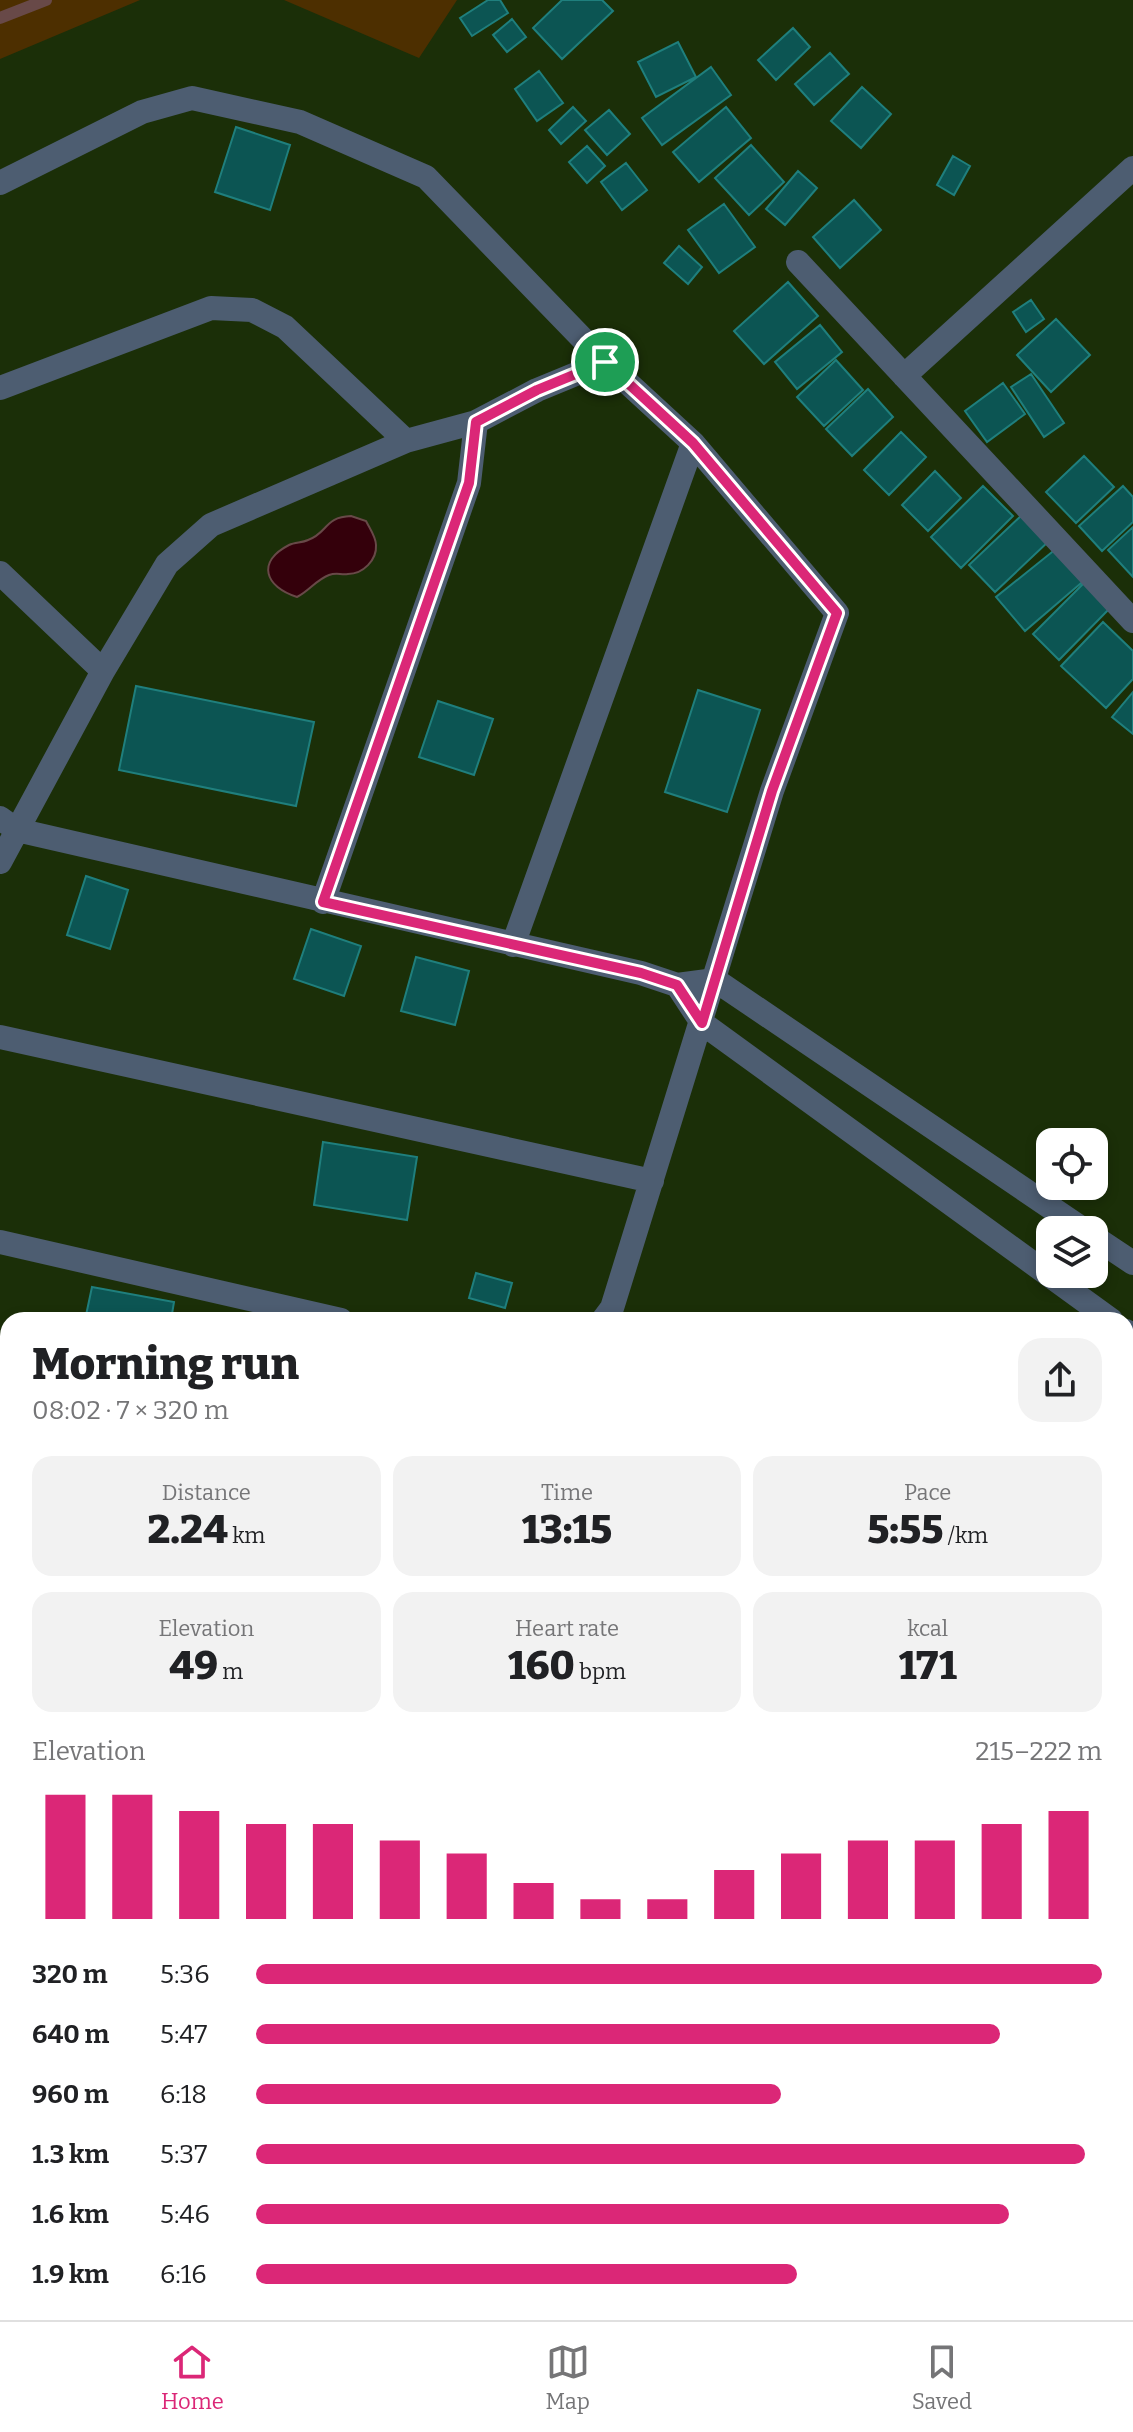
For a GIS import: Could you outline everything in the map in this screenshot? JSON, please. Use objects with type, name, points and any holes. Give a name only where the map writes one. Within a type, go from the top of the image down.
[{"type":"street","points":[[0,183],[142,112],[192,98],[300,122],[426,177],[605,362],[693,443],[837,613],[772,791],[702,1023],[609,1312]]},
{"type":"street","points":[[904,376],[1133,168]]},
{"type":"street","points":[[798,262],[1133,621]]},
{"type":"street","points":[[0,388],[159,325],[211,308],[252,310],[285,327],[406,441]]},
{"type":"street","points":[[0,862],[8,824],[167,564],[211,525],[406,441],[476,422],[537,390],[605,362]]},
{"type":"street","points":[[323,902],[469,483],[476,422]]},
{"type":"street","points":[[513,945],[693,443]]},
{"type":"street","points":[[0,573],[103,671]]},
{"type":"street","points":[[8,824],[323,902],[641,973],[677,985],[715,980],[1063,1216]]},
{"type":"street","points":[[677,985],[702,1023],[1100,1312]]},
{"type":"street","points":[[0,1037],[652,1181]]},
{"type":"street","points":[[0,1242],[306,1312]]},
{"type":"street","points":[[1108,1246],[1133,1263]]},
{"type":"shaded area","points":[[0,0],[140,0],[0,59]]},
{"type":"shaded area","points":[[284,0],[457,0],[419,58]]},
{"type":"shaded area","points":[[351,516],[366,521],[376,542],[372,561],[364,569],[329,575],[297,597],[286,593],[272,581],[269,566],[279,552],[291,544],[314,537],[336,519]]},
{"type":"building","points":[[488,0],[500,0],[508,13],[472,36],[460,18]]},
{"type":"building","points":[[562,0],[602,0],[613,11],[562,59],[533,28]]},
{"type":"building","points":[[512,19],[526,37],[507,52],[493,35]]},
{"type":"building","points":[[793,28],[810,47],[776,80],[758,60]]},
{"type":"building","points":[[678,42],[696,77],[656,97],[638,62]]},
{"type":"building","points":[[830,53],[849,74],[814,105],[795,84]]},
{"type":"building","points":[[711,67],[731,95],[662,145],[642,118]]},
{"type":"building","points":[[539,71],[563,103],[537,121],[515,89]]},
{"type":"building","points":[[862,87],[891,114],[861,148],[831,121]]},
{"type":"building","points":[[573,107],[586,121],[561,144],[549,130]]},
{"type":"building","points":[[726,107],[751,138],[699,182],[673,152]]},
{"type":"building","points":[[609,110],[630,134],[607,155],[585,130]]},
{"type":"building","points":[[236,127],[290,145],[270,210],[215,192]]},
{"type":"building","points":[[751,145],[784,182],[749,215],[715,178]]},
{"type":"building","points":[[587,146],[605,166],[587,183],[569,162]]},
{"type":"building","points":[[953,156],[970,166],[954,195],[937,185]]},
{"type":"building","points":[[626,163],[647,190],[622,210],[601,182]]},
{"type":"building","points":[[798,171],[817,188],[785,225],[766,209]]},
{"type":"building","points":[[854,200],[881,230],[840,268],[813,237]]},
{"type":"building","points":[[724,204],[755,247],[719,273],[688,230]]},
{"type":"building","points":[[679,246],[702,267],[688,284],[664,263]]},
{"type":"building","points":[[788,282],[818,316],[764,364],[734,331]]},
{"type":"building","points":[[1031,300],[1044,319],[1026,332],[1013,312]]},
{"type":"building","points":[[1056,319],[1090,355],[1051,392],[1017,355]]},
{"type":"building","points":[[820,325],[842,352],[797,389],[775,362]]},
{"type":"building","points":[[836,360],[863,390],[824,426],[797,397]]},
{"type":"building","points":[[1031,374],[1064,423],[1044,437],[1011,387]]},
{"type":"building","points":[[1003,383],[1025,414],[987,442],[965,411]]},
{"type":"building","points":[[868,389],[893,417],[852,456],[826,429]]},
{"type":"building","points":[[901,432],[926,457],[889,495],[864,470]]},
{"type":"building","points":[[1084,456],[1114,487],[1076,523],[1046,492]]},
{"type":"building","points":[[935,471],[961,498],[928,531],[902,505]]},
{"type":"building","points":[[983,486],[1013,516],[961,568],[931,537]]},
{"type":"building","points":[[1123,486],[1133,497],[1133,522],[1102,551],[1079,526]]},
{"type":"building","points":[[1024,513],[1050,540],[995,592],[969,565]]},
{"type":"building","points":[[1133,527],[1133,577],[1108,550]]},
{"type":"building","points":[[1057,548],[1087,578],[1025,631],[996,597]]},
{"type":"building","points":[[1087,580],[1113,605],[1059,660],[1033,634]]},
{"type":"building","points":[[1103,622],[1133,651],[1133,679],[1106,708],[1061,666]]},
{"type":"building","points":[[136,686],[314,722],[296,806],[119,770]]},
{"type":"building","points":[[698,690],[760,710],[727,812],[665,792]]},
{"type":"building","points":[[1133,692],[1133,734],[1112,717]]},
{"type":"building","points":[[438,701],[493,719],[474,775],[419,757]]},
{"type":"building","points":[[86,876],[128,890],[110,949],[67,935]]},
{"type":"building","points":[[311,929],[361,946],[344,996],[294,979]]},
{"type":"building","points":[[416,957],[469,971],[455,1025],[401,1011]]},
{"type":"building","points":[[323,1142],[417,1157],[407,1220],[314,1205]]},
{"type":"building","points":[[476,1273],[512,1283],[505,1308],[469,1298]]},
{"type":"building","points":[[92,1287],[174,1302],[172,1312],[87,1312]]},
{"type":"waterway","points":[[0,18],[46,0]]},
{"type":"route","points":[[605,362],[693,443],[837,613],[772,791],[702,1023],[677,985],[641,973],[323,902],[469,483],[476,422],[537,390],[605,362]]}]
